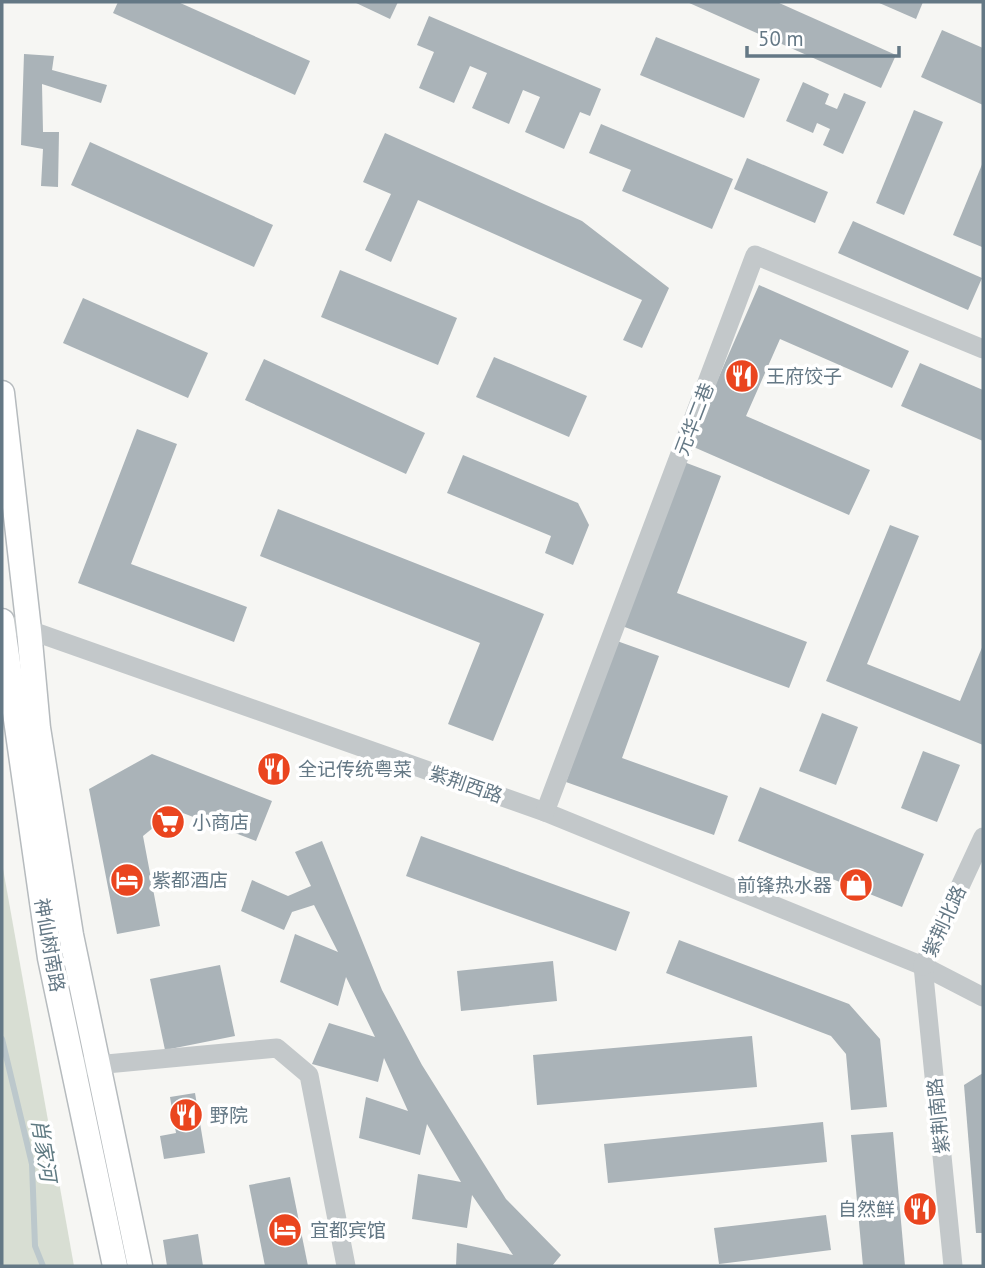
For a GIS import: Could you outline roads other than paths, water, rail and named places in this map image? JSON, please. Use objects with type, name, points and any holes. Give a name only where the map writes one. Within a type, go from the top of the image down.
[{"type":"main road","points":[[2,393],[38,728],[69,921],[140,1266]]},
{"type":"main road","name":"神仙树南路","points":[[2,621],[50,958],[115,1266]]},
{"type":"street","name":"元华二巷","points":[[545,812],[755,255],[983,349]]},
{"type":"street","name":"紫荆西路","points":[[2,621],[545,812],[923,966],[983,997]]},
{"type":"street","name":"紫荆北路","points":[[923,966],[983,837]]},
{"type":"street","name":"紫荆南路","points":[[923,966],[953,1266]]},
{"type":"street","points":[[73,1068],[277,1048],[309,1075],[346,1266]]},
{"type":"waterway","name":"肖家河","points":[[2,1039],[32,1164],[35,1246],[43,1266]]},
{"type":"place","name":"王府饺子","points":[[742,376]]},
{"type":"place","name":"全记传统粤菜","points":[[274,769]]},
{"type":"place","name":"小商店","points":[[168,822]]},
{"type":"place","name":"紫都酒店","points":[[127,880]]},
{"type":"place","name":"前锋热水器","points":[[856,885]]},
{"type":"place","name":"野院","points":[[186,1115]]},
{"type":"place","name":"自然鲜","points":[[920,1209]]},
{"type":"place","name":"宜都宾馆","points":[[285,1230]]}]
